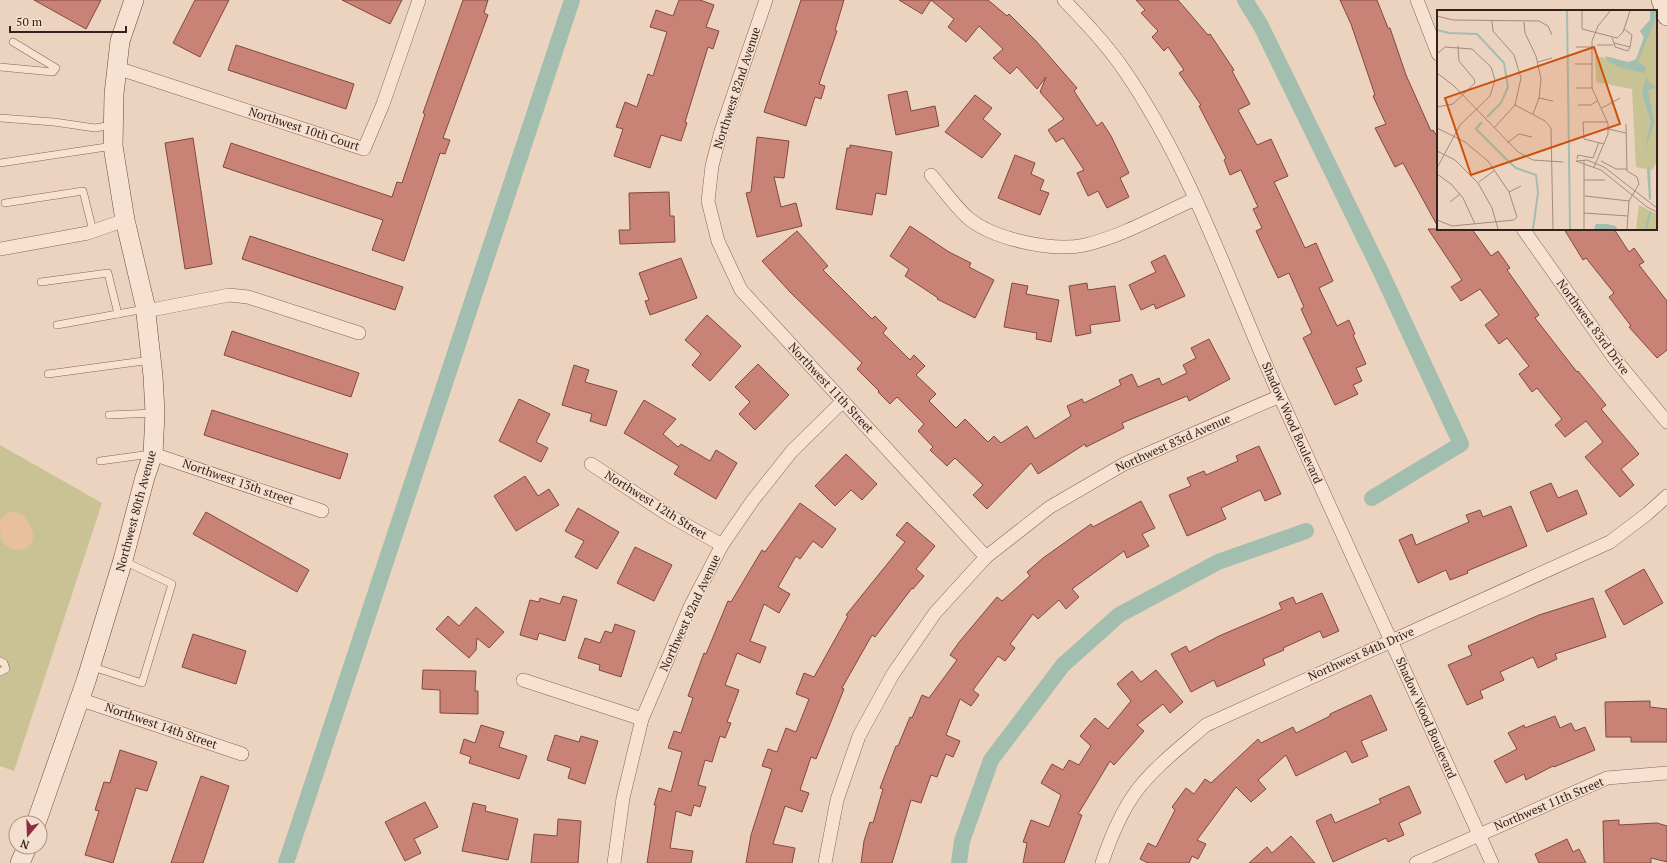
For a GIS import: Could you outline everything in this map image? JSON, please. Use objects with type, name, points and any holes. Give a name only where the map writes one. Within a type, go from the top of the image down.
[{"type":"street","name":"Northwest 80th Avenue","points":[[39,815],[79,699],[124,560],[145,477],[153,454],[155,413],[152,360],[146,310],[125,220],[113,146],[120,41],[134,0]]},
{"type":"street","name":"Northwest 10th Court","points":[[117,68],[364,149],[383,104],[419,0]]},
{"type":"street","name":"Northwest 82nd Avenue","points":[[708,201],[712,166],[721,130],[766,0]]},
{"type":"street","name":"Shadow Wood Boulevard","points":[[1064,0],[1124,68],[1157,122],[1195,199],[1280,396],[1492,863]]},
{"type":"street","points":[[1417,0],[1437,51]]},
{"type":"street","points":[[1661,0],[1667,16]]},
{"type":"street","points":[[931,175],[967,217],[990,233],[1019,241],[1052,246],[1084,245],[1117,234],[1195,199]]},
{"type":"street","name":"Northwest 11th Street","points":[[708,201],[718,241],[741,290],[986,557]]},
{"type":"street","points":[[0,249],[93,231],[125,220]]},
{"type":"street","name":"Northwest 83rd Drive","points":[[1524,230],[1614,358],[1667,422]]},
{"type":"street","points":[[146,310],[229,295],[248,297],[359,333]]},
{"type":"street","name":"Northwest 83rd Avenue","points":[[825,863],[838,800],[859,736],[892,674],[935,613],[986,557],[1050,507],[1124,464],[1280,396]]},
{"type":"street","name":"Northwest 82nd Avenue","points":[[614,863],[623,798],[642,719],[690,607],[722,545],[753,500],[792,451],[843,401]]},
{"type":"street","name":"Northwest 13th street","points":[[153,454],[322,511]]},
{"type":"street","name":"Northwest 12th Street","points":[[591,464],[670,516],[722,545]]},
{"type":"street","name":"Northwest 84th Drive","points":[[1102,863],[1111,836],[1135,793],[1167,758],[1206,725],[1610,542],[1647,514],[1667,496]]},
{"type":"street","points":[[523,680],[642,719]]},
{"type":"street","name":"Northwest 14th Street","points":[[79,699],[242,754]]},
{"type":"street","name":"Northwest 11th Street","points":[[1416,863],[1606,778],[1667,773]]},
{"type":"lane","points":[[0,67],[53,72],[56,68],[14,42]]},
{"type":"lane","points":[[0,118],[54,122],[95,128],[114,125]]},
{"type":"lane","points":[[0,163],[113,146]]},
{"type":"lane","points":[[5,203],[83,191],[93,231]]},
{"type":"lane","points":[[41,282],[108,274],[118,314]]},
{"type":"lane","points":[[57,325],[146,310]]},
{"type":"lane","points":[[48,374],[152,360]]},
{"type":"lane","points":[[109,415],[155,413]]},
{"type":"lane","points":[[100,461],[153,454]]},
{"type":"lane","points":[[90,666],[142,683],[172,584],[124,560]]},
{"type":"lane","points":[[0,661],[4,663],[6,669],[0,672]]},
{"type":"shaded area","points":[[0,445],[102,503],[14,771],[0,766]]},
{"type":"sand","points":[[10,511],[22,514],[31,526],[33,536],[32,543],[26,548],[20,550],[12,549],[6,545],[1,538],[0,520]]},
{"type":"building","points":[[34,0],[101,0],[86,29]]},
{"type":"building","points":[[195,0],[229,0],[200,57],[173,43]]},
{"type":"building","points":[[342,0],[402,0],[390,24]]},
{"type":"building","points":[[463,0],[488,0],[484,13],[488,15],[443,138],[450,140],[445,154],[440,153],[404,261],[372,250],[383,220],[223,167],[231,143],[392,197],[397,182],[402,183],[425,114],[423,113]]},
{"type":"building","points":[[679,0],[700,0],[714,5],[706,27],[719,31],[713,49],[708,47],[685,122],[687,123],[681,141],[661,135],[650,168],[614,156],[623,129],[616,127],[625,102],[637,107],[648,74],[653,76],[667,32],[650,27],[656,10],[673,16]]},
{"type":"building","points":[[801,0],[844,0],[835,30],[837,31],[819,84],[825,86],[821,99],[815,97],[806,126],[764,112]]},
{"type":"building","points":[[899,0],[931,0],[922,14]]},
{"type":"building","points":[[931,0],[988,0],[1007,16],[1009,14],[1036,41],[1077,88],[1074,91],[1097,126],[1102,122],[1111,136],[1129,173],[1120,178],[1129,197],[1107,208],[1098,191],[1088,196],[1077,173],[1084,170],[1063,138],[1056,142],[1048,130],[1064,119],[1040,92],[1046,77],[1037,89],[1017,67],[1010,74],[993,58],[1003,49],[979,26],[966,42],[948,27],[954,19]]},
{"type":"building","points":[[1136,0],[1178,0],[1208,35],[1210,34],[1234,70],[1232,71],[1250,104],[1238,110],[1257,145],[1271,139],[1288,176],[1274,182],[1305,248],[1316,243],[1333,281],[1319,288],[1337,326],[1349,320],[1355,334],[1353,335],[1366,364],[1356,368],[1362,381],[1353,385],[1358,394],[1335,405],[1303,338],[1312,333],[1301,309],[1304,307],[1289,273],[1278,278],[1256,231],[1262,228],[1253,209],[1258,207],[1241,170],[1230,175],[1224,160],[1226,158],[1199,106],[1201,105],[1179,73],[1184,70],[1168,47],[1164,51],[1152,37],[1158,31],[1141,13],[1145,10]]},
{"type":"building","points":[[1340,0],[1377,0],[1388,28],[1390,28],[1406,75],[1431,131],[1433,130],[1437,136],[1437,225],[1403,163],[1395,167],[1375,128],[1386,124],[1373,96],[1375,95],[1351,24]]},
{"type":"building","points":[[236,45],[354,84],[346,109],[228,70]]},
{"type":"building","points":[[907,91],[911,111],[935,106],[939,126],[896,135],[888,95]]},
{"type":"building","points":[[975,95],[992,108],[983,119],[1001,134],[982,158],[945,132]]},
{"type":"building","points":[[757,137],[789,141],[784,178],[774,177],[781,207],[796,203],[802,226],[757,237],[746,193],[751,192]]},
{"type":"building","points":[[193,138],[212,264],[185,269],[165,143]]},
{"type":"building","points":[[850,145],[892,152],[886,195],[876,193],[872,215],[836,209],[847,148],[850,148]]},
{"type":"building","points":[[1015,155],[1035,163],[1031,174],[1044,180],[1040,190],[1049,193],[1040,215],[998,198]]},
{"type":"building","points":[[669,192],[670,216],[674,216],[675,242],[620,244],[619,230],[630,230],[629,193]]},
{"type":"building","points":[[910,226],[949,252],[971,263],[969,267],[994,280],[975,318],[937,299],[938,298],[905,276],[909,269],[890,256]]},
{"type":"building","points":[[1428,229],[1473,230],[1491,256],[1498,251],[1510,268],[1507,270],[1539,315],[1535,318],[1577,372],[1578,371],[1606,405],[1601,409],[1639,454],[1621,469],[1634,485],[1620,497],[1585,457],[1603,442],[1586,421],[1565,437],[1555,425],[1562,419],[1537,388],[1532,392],[1519,374],[1529,366],[1507,338],[1499,344],[1485,325],[1499,315],[1480,289],[1461,301],[1451,287],[1462,280]]},
{"type":"building","points":[[1565,230],[1615,230],[1629,252],[1634,248],[1644,262],[1639,265],[1667,301],[1667,350],[1657,358],[1629,327],[1631,326],[1609,297],[1614,293],[1586,258],[1583,260]]},
{"type":"building","points":[[797,231],[828,266],[823,270],[872,319],[875,316],[887,328],[883,333],[910,360],[914,355],[925,366],[916,375],[936,394],[929,401],[956,428],[965,419],[988,442],[994,436],[1001,443],[1027,426],[1035,439],[1071,416],[1067,406],[1082,399],[1084,403],[1121,385],[1119,380],[1132,374],[1138,387],[1159,378],[1162,385],[1187,373],[1183,365],[1196,358],[1191,348],[1209,339],[1230,379],[1189,401],[1187,396],[1122,423],[1124,428],[1086,447],[1085,444],[1038,474],[1031,463],[987,509],[973,495],[983,485],[955,458],[947,466],[930,450],[933,447],[918,431],[924,424],[897,397],[890,404],[878,392],[879,391],[857,369],[862,363],[790,292],[762,261]]},
{"type":"building","points":[[250,236],[403,287],[395,310],[242,259]]},
{"type":"building","points":[[1165,255],[1185,296],[1156,309],[1154,304],[1141,310],[1129,285],[1156,272],[1151,262]]},
{"type":"building","points":[[681,258],[697,298],[650,315],[645,301],[649,300],[639,273]]},
{"type":"building","points":[[1012,283],[1028,286],[1026,294],[1059,300],[1051,342],[1036,339],[1037,333],[1004,327]]},
{"type":"building","points":[[1087,283],[1088,290],[1115,286],[1120,321],[1090,325],[1091,333],[1076,336],[1069,286]]},
{"type":"building","points":[[707,315],[741,346],[710,381],[692,365],[701,354],[685,340]]},
{"type":"building","points":[[232,331],[359,373],[351,397],[224,355]]},
{"type":"building","points":[[758,364],[789,395],[755,430],[739,414],[750,402],[735,387]]},
{"type":"building","points":[[574,365],[589,370],[585,382],[617,391],[606,426],[590,421],[592,414],[562,405]]},
{"type":"building","points":[[519,399],[550,414],[536,442],[548,448],[541,462],[499,441]]},
{"type":"building","points":[[644,400],[676,419],[663,434],[678,447],[681,444],[710,461],[716,450],[737,463],[716,499],[674,474],[679,466],[624,433]]},
{"type":"building","points":[[212,410],[348,454],[340,479],[204,435]]},
{"type":"building","points":[[1259,446],[1281,494],[1265,501],[1260,490],[1221,508],[1226,519],[1187,536],[1169,495],[1191,486],[1187,478],[1204,471],[1206,475],[1238,461],[1236,456]]},
{"type":"building","points":[[846,454],[877,484],[862,500],[851,490],[835,506],[815,486]]},
{"type":"building","points":[[525,476],[538,496],[549,489],[559,505],[516,531],[494,496]]},
{"type":"building","points":[[1551,483],[1558,498],[1577,490],[1587,514],[1547,532],[1530,492]]},
{"type":"building","points":[[1141,501],[1155,528],[1142,534],[1149,546],[1127,558],[1124,551],[1072,589],[1079,597],[1066,609],[1059,600],[1038,619],[1033,614],[1010,644],[1015,648],[1005,661],[998,656],[973,690],[979,695],[971,706],[960,699],[946,735],[960,741],[953,757],[946,754],[937,777],[931,775],[921,803],[911,800],[892,863],[861,863],[864,841],[870,822],[873,823],[883,789],[880,788],[896,746],[898,746],[910,717],[912,718],[922,695],[929,698],[957,660],[950,655],[960,641],[997,597],[1002,601],[1030,576],[1027,572],[1043,558],[1091,524],[1093,527]]},
{"type":"building","points":[[800,503],[836,529],[822,548],[813,541],[800,559],[796,556],[778,587],[790,594],[779,613],[764,604],[750,641],[766,647],[760,663],[737,653],[725,685],[739,690],[727,722],[731,723],[725,738],[720,736],[712,762],[705,760],[698,785],[706,787],[700,807],[694,805],[691,816],[676,811],[670,848],[693,851],[691,863],[647,863],[656,805],[654,805],[659,788],[671,792],[682,752],[668,748],[674,731],[681,733],[693,698],[688,696],[704,653],[706,654],[728,601],[731,602],[762,550],[765,552]]},
{"type":"building","points":[[1511,506],[1527,546],[1467,571],[1468,573],[1450,580],[1446,570],[1418,583],[1399,540],[1412,534],[1416,545],[1469,522],[1466,515],[1480,510],[1483,517]]},
{"type":"building","points":[[578,508],[619,532],[597,569],[575,557],[584,541],[565,531]]},
{"type":"building","points":[[206,512],[309,570],[297,592],[193,534]]},
{"type":"building","points":[[907,522],[935,546],[916,569],[924,576],[913,589],[912,588],[875,637],[872,635],[842,688],[844,689],[816,759],[811,757],[800,790],[809,793],[802,812],[785,806],[773,844],[795,848],[792,863],[746,863],[751,835],[772,769],[762,766],[768,749],[777,752],[786,728],[796,732],[809,699],[796,694],[804,673],[814,677],[848,616],[846,615],[905,542],[896,535]]},
{"type":"building","points":[[635,547],[672,565],[654,601],[617,583]]},
{"type":"building","points":[[1644,569],[1663,603],[1624,625],[1605,591]]},
{"type":"building","points":[[1322,593],[1339,631],[1323,638],[1320,631],[1263,659],[1265,665],[1217,687],[1214,680],[1191,692],[1171,654],[1186,646],[1189,652],[1219,636],[1282,609],[1279,603],[1293,597],[1296,604]]},
{"type":"building","points":[[563,596],[577,600],[565,641],[539,633],[537,640],[520,635],[530,600],[539,602],[540,598],[560,604]]},
{"type":"building","points":[[1593,598],[1606,637],[1555,654],[1557,659],[1538,668],[1533,657],[1500,672],[1504,680],[1480,691],[1483,698],[1467,705],[1448,665],[1472,655],[1468,646],[1539,615]]},
{"type":"building","points":[[476,607],[504,632],[489,648],[477,638],[476,650],[469,658],[436,629],[448,616],[459,626]]},
{"type":"building","points":[[615,624],[635,631],[621,677],[599,670],[600,665],[578,658],[585,638],[600,643],[605,631],[612,633]]},
{"type":"building","points":[[193,634],[246,651],[236,684],[182,667]]},
{"type":"building","points":[[423,670],[476,671],[475,691],[478,691],[478,714],[440,713],[440,690],[422,689]]},
{"type":"building","points":[[1156,670],[1183,702],[1170,713],[1163,704],[1137,725],[1144,731],[1114,765],[1110,761],[1078,814],[1082,815],[1064,863],[1023,863],[1027,843],[1023,842],[1031,820],[1049,827],[1061,795],[1041,783],[1052,764],[1063,770],[1069,760],[1079,765],[1091,746],[1080,736],[1095,718],[1108,729],[1131,701],[1117,684],[1132,671],[1141,682]]},
{"type":"building","points":[[1371,695],[1387,730],[1361,741],[1368,756],[1352,763],[1346,751],[1296,776],[1286,755],[1258,780],[1266,789],[1251,802],[1236,787],[1197,840],[1206,844],[1198,859],[1192,856],[1189,863],[1148,863],[1140,859],[1148,843],[1156,847],[1175,810],[1172,807],[1186,788],[1194,794],[1205,779],[1211,783],[1258,739],[1261,743],[1293,727],[1296,733],[1330,716],[1330,714]]},
{"type":"building","points":[[1650,701],[1650,707],[1667,709],[1667,742],[1631,742],[1631,737],[1606,737],[1605,702]]},
{"type":"building","points":[[1555,716],[1560,728],[1571,723],[1575,731],[1585,727],[1595,750],[1554,767],[1553,766],[1526,780],[1524,774],[1506,783],[1494,761],[1517,749],[1508,733],[1524,725],[1525,728]]},
{"type":"building","points":[[481,725],[504,732],[499,747],[527,756],[519,779],[469,763],[471,757],[460,753],[464,739],[475,743]]},
{"type":"building","points":[[555,735],[579,742],[581,736],[598,741],[585,784],[568,778],[571,768],[547,760]]},
{"type":"building","points":[[120,750],[157,762],[147,791],[136,788],[113,863],[85,855],[99,811],[95,810],[104,782],[110,783]]},
{"type":"building","points":[[201,776],[229,786],[203,863],[171,863]]},
{"type":"building","points":[[1409,786],[1421,813],[1399,823],[1404,835],[1388,842],[1386,838],[1333,862],[1316,821],[1331,814],[1335,823],[1381,803],[1379,799]]},
{"type":"building","points":[[425,802],[438,827],[414,839],[421,853],[405,861],[385,822]]},
{"type":"building","points":[[473,803],[486,806],[485,811],[518,819],[508,860],[462,851]]},
{"type":"building","points":[[558,819],[581,821],[578,863],[531,863],[534,834],[557,836]]},
{"type":"building","points":[[1619,820],[1619,825],[1657,823],[1667,826],[1667,862],[1651,858],[1651,863],[1604,863],[1603,821]]},
{"type":"building","points":[[1291,836],[1315,863],[1249,863],[1267,847],[1272,853]]},
{"type":"building","points":[[1567,839],[1573,852],[1579,849],[1586,863],[1539,863],[1535,854]]},
{"type":"waterway","points":[[286,863],[572,0]]},
{"type":"waterway","points":[[1245,0],[1261,26],[1380,270],[1461,444],[1372,498]]},
{"type":"waterway","points":[[959,863],[962,841],[991,760],[1063,665],[1119,615],[1218,562],[1306,531]]}]
